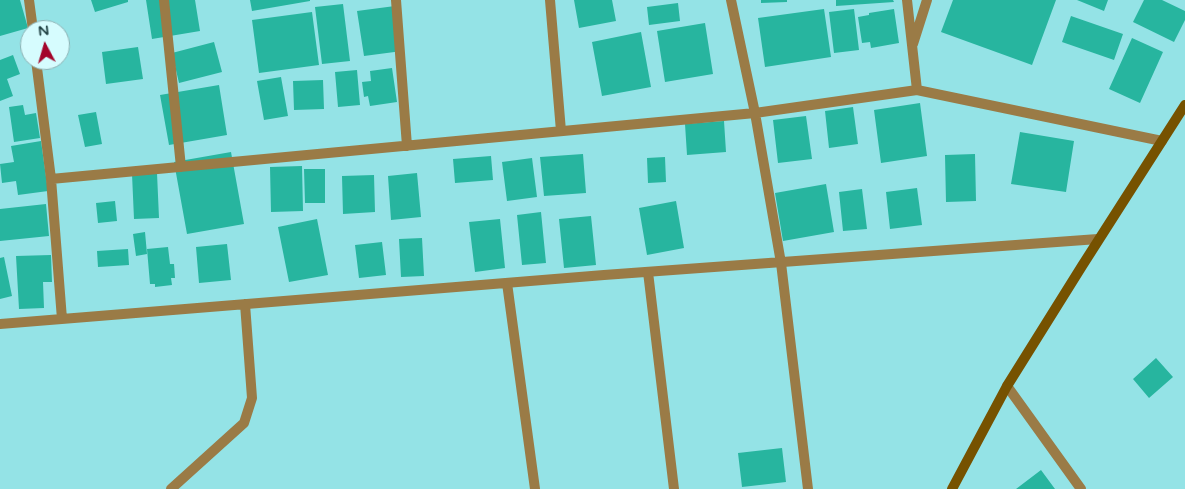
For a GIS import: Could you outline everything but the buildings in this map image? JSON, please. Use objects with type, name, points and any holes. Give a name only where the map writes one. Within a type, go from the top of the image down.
[{"type":"street","points":[[29,0],[32,20]]},
{"type":"street","points":[[164,0],[181,167]]},
{"type":"street","points":[[396,0],[408,146]]},
{"type":"street","points":[[550,0],[562,131]]},
{"type":"street","points":[[731,0],[755,113],[781,263],[808,489]]},
{"type":"street","points":[[907,0],[917,90]]},
{"type":"street","points":[[912,49],[927,0]]},
{"type":"street","points":[[37,70],[51,179],[62,319]]},
{"type":"street","points":[[51,179],[755,113],[917,90],[1162,141]]},
{"type":"street","points":[[952,489],[1007,386],[1098,239],[1185,105]]},
{"type":"street","points":[[0,324],[648,272],[1098,239]]},
{"type":"street","points":[[648,272],[674,489]]},
{"type":"street","points":[[507,283],[535,489]]},
{"type":"street","points":[[172,489],[244,423],[252,398],[245,304]]},
{"type":"street","points":[[1007,386],[1081,489]]}]
